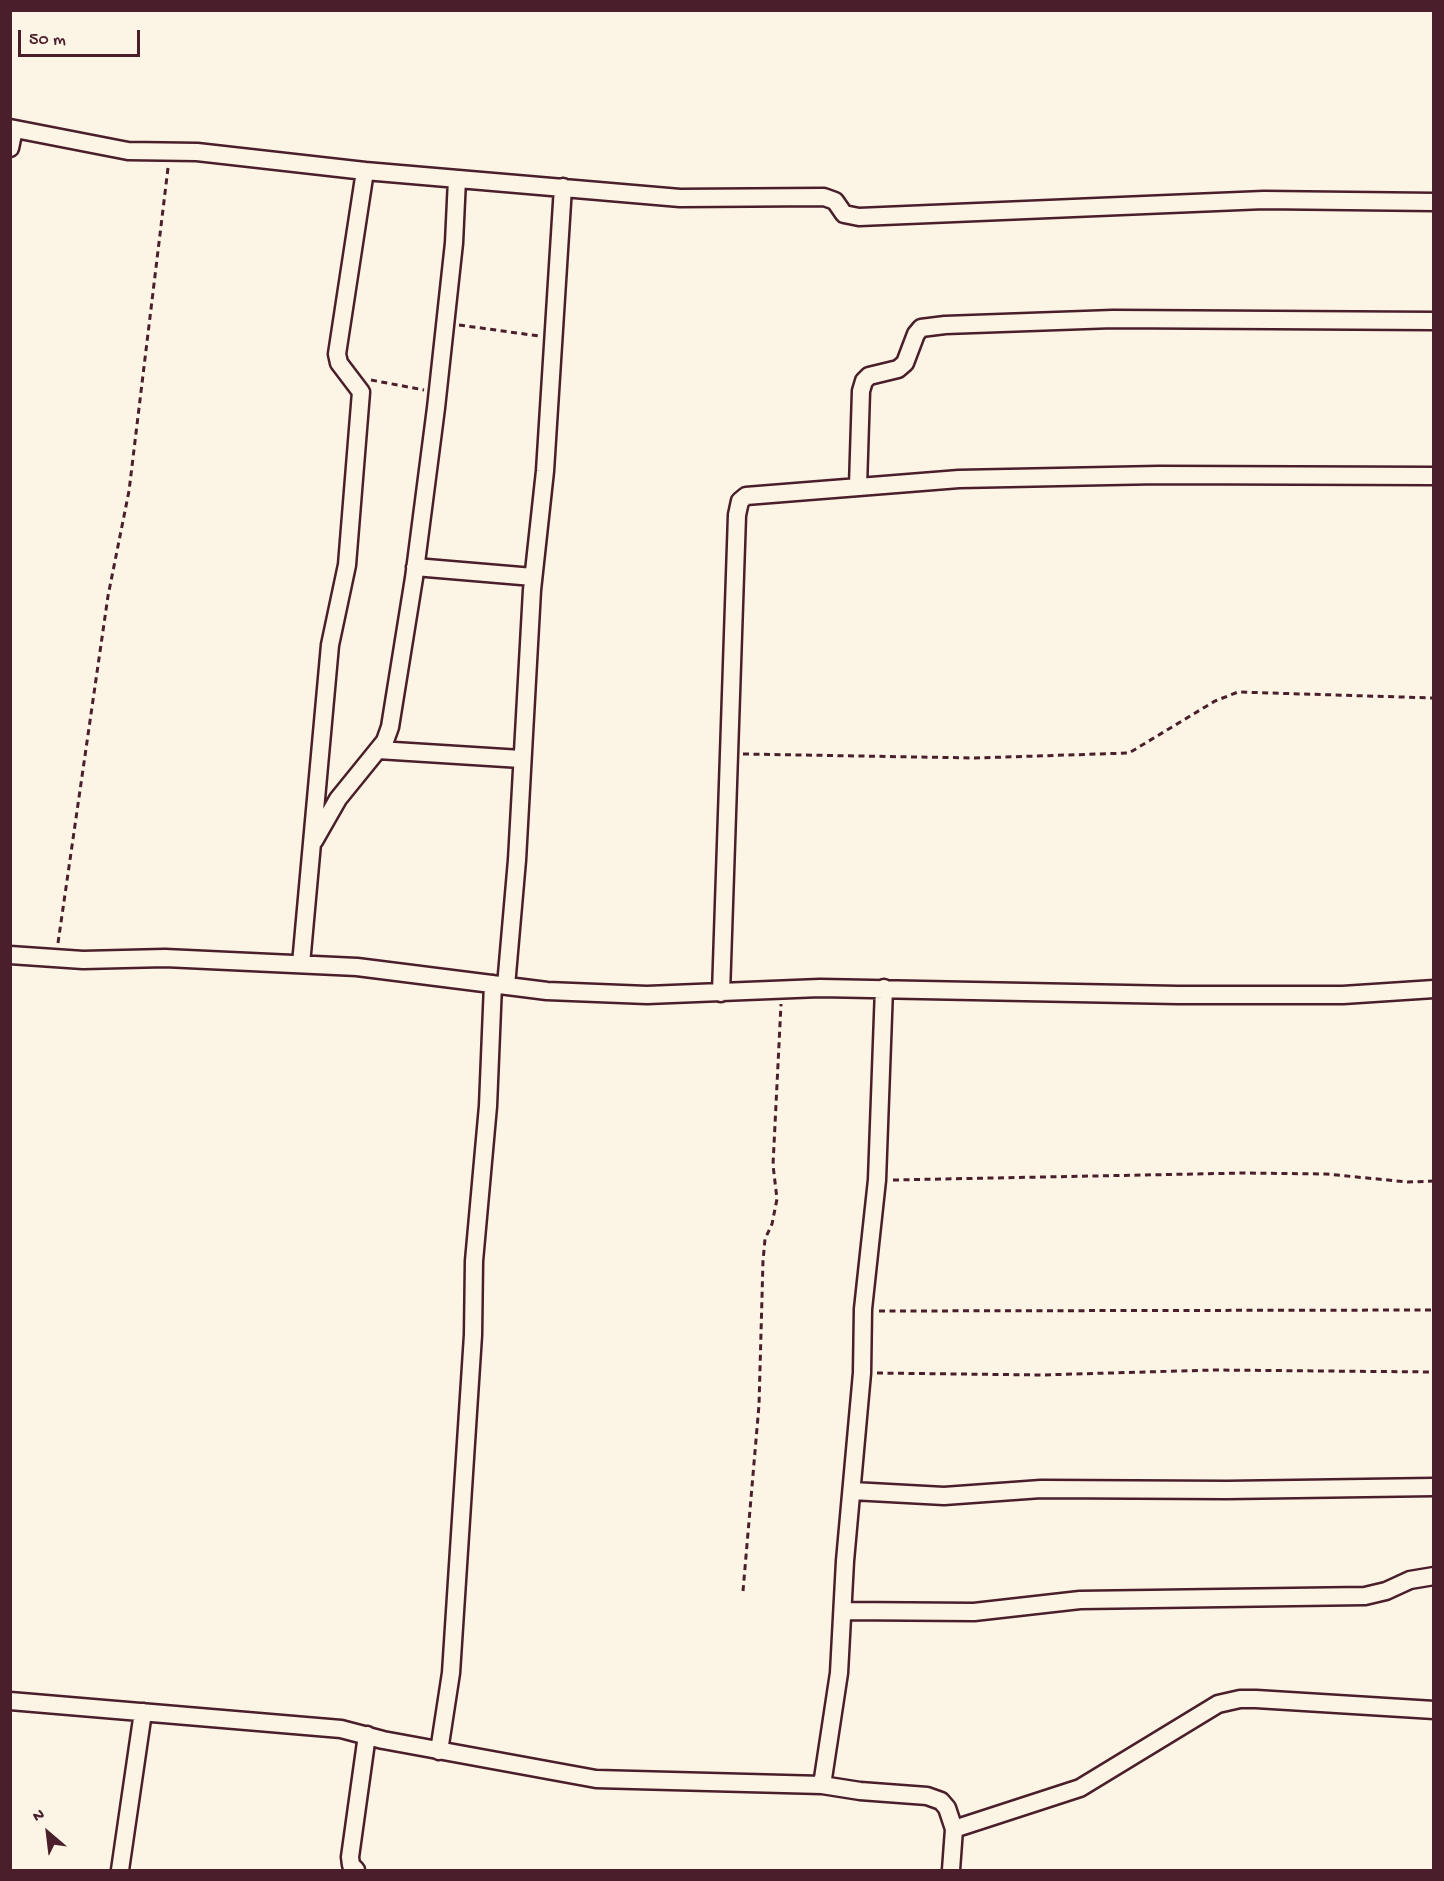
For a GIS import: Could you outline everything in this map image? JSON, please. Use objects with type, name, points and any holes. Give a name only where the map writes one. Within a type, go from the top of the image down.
[{"type":"street","points":[[10,148],[12,128],[128,151],[170,152],[706,200],[824,197],[835,201],[844,214],[859,217],[1264,200],[1434,202]]},
{"type":"street","points":[[301,964],[330,645],[347,565],[361,392],[339,363],[337,354],[365,171]]},
{"type":"street","points":[[312,844],[339,799],[378,750],[390,727],[415,567],[438,392],[454,243],[457,178]]},
{"type":"street","points":[[439,1751],[451,1672],[473,1335],[474,1261],[499,985],[517,860],[533,577],[545,471],[563,187]]},
{"type":"street","points":[[858,486],[861,390],[864,381],[869,376],[898,369],[905,363],[916,333],[921,328],[945,325],[1113,320],[1434,321]]},
{"type":"street","points":[[721,993],[737,515],[740,501],[746,496],[759,493],[959,479],[1159,475],[1434,476]]},
{"type":"street","points":[[415,567],[533,577]]},
{"type":"street","points":[[378,750],[521,759]]},
{"type":"street","points":[[10,955],[56,960],[118,961],[165,958],[357,967],[547,991],[636,995],[884,988],[1178,995],[1343,995],[1434,989]]},
{"type":"street","points":[[822,1785],[839,1673],[844,1561],[862,1373],[863,1309],[877,1180],[884,988]]},
{"type":"street","points":[[852,1491],[944,1496],[1041,1489],[1227,1490],[1434,1487]]},
{"type":"street","points":[[843,1611],[974,1612],[1080,1600],[1365,1596],[1386,1591],[1410,1580],[1434,1576]]},
{"type":"street","points":[[954,1829],[1080,1788],[1218,1704],[1240,1699],[1256,1699],[1434,1710]]},
{"type":"street","points":[[10,1701],[321,1726],[355,1731],[439,1751],[596,1779],[822,1785],[860,1791],[927,1796],[941,1801],[947,1808],[954,1829],[951,1870]]},
{"type":"street","points":[[120,1870],[143,1712]]},
{"type":"street","points":[[356,1870],[351,1865],[351,1857],[367,1735]]},
{"type":"path","points":[[56,960],[108,596],[129,491],[170,152]]},
{"type":"path","points":[[445,323],[553,338]]},
{"type":"path","points":[[351,377],[438,392]]},
{"type":"path","points":[[729,754],[975,758],[1118,754],[1138,749],[1215,701],[1238,692],[1434,698]]},
{"type":"path","points":[[743,1591],[759,1406],[763,1261],[765,1239],[772,1224],[777,1199],[773,1166],[781,991]]},
{"type":"path","points":[[877,1180],[1244,1173],[1326,1174],[1408,1182],[1434,1181]]},
{"type":"path","points":[[863,1309],[1434,1310]]},
{"type":"path","points":[[862,1373],[1041,1375],[1214,1370],[1434,1372]]}]
